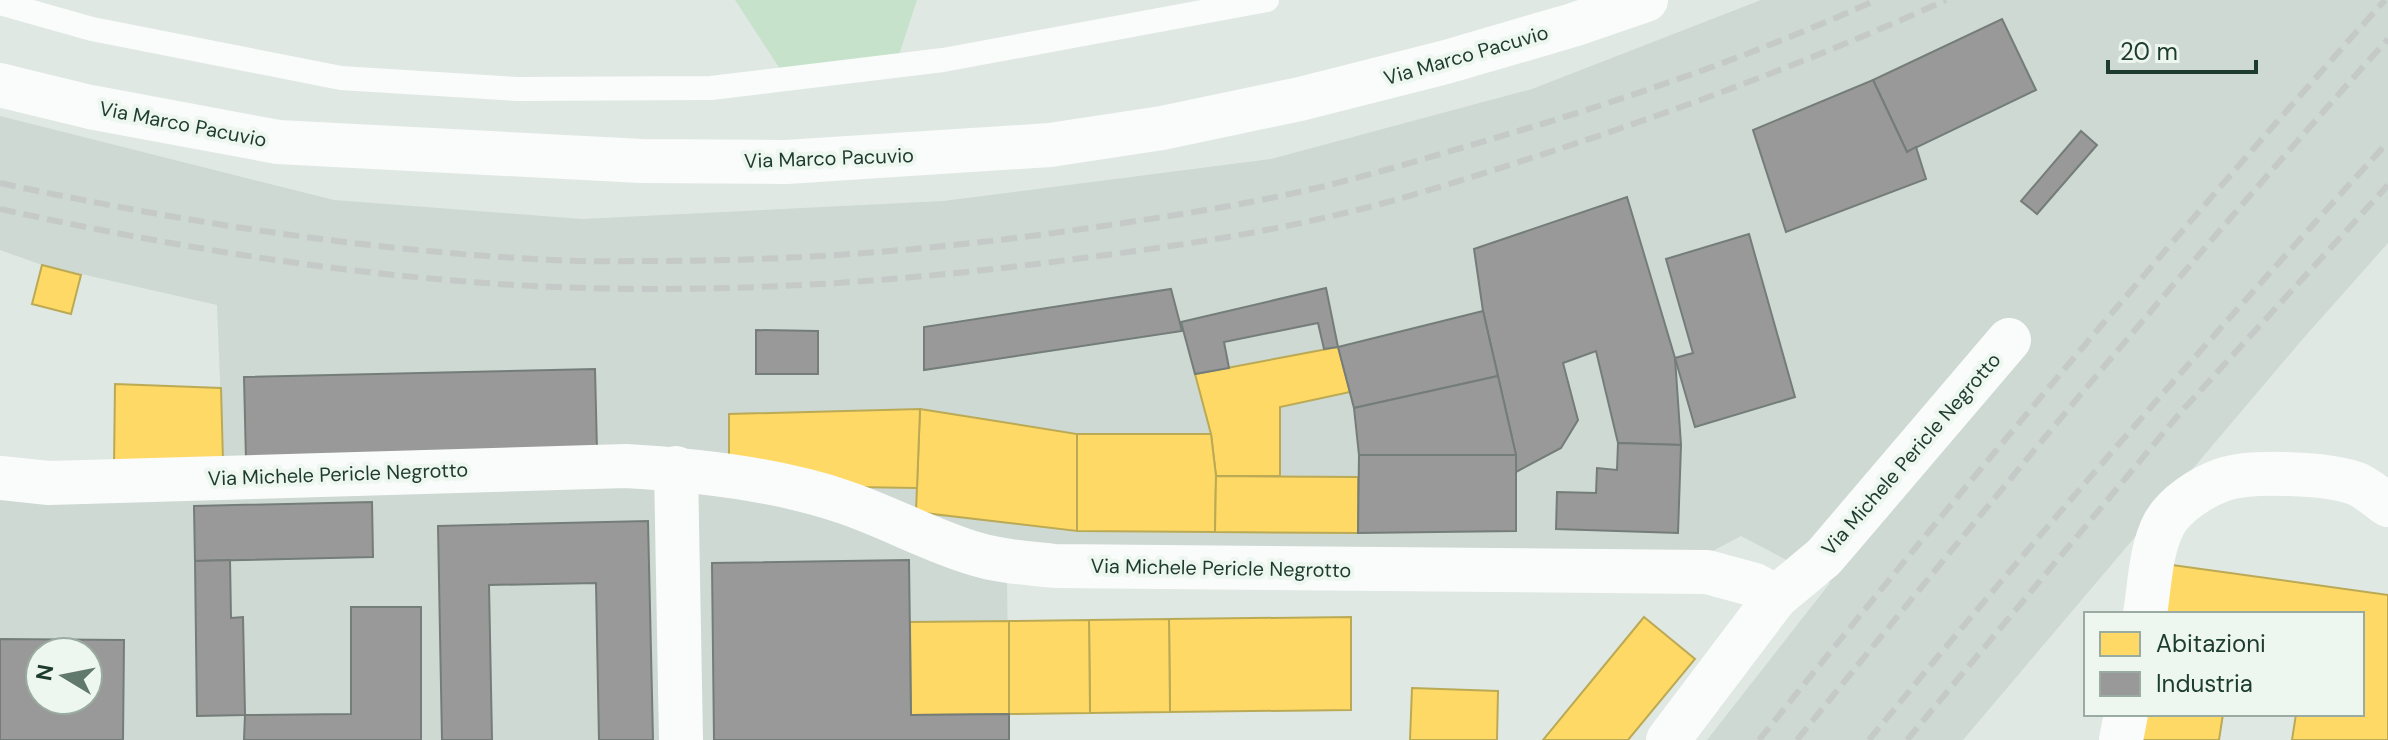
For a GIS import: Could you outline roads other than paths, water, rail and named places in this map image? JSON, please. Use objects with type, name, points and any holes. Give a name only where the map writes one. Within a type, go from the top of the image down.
[{"type":"street","name":"Via Marco Pacuvio","points":[[0,85],[90,107],[278,142],[641,161],[786,162],[1050,145],[1162,128],[1287,102],[1446,62],[1558,30],[1646,0]]},
{"type":"street","name":"Via Michele Pericle Negrotto","points":[[1668,740],[1776,597],[1824,557],[2009,340]]},
{"type":"street","name":"Via Michele Pericle Negrotto","points":[[0,478],[49,483],[626,466],[676,468],[807,490],[974,553],[1005,561],[1055,566],[1707,572],[1755,585],[1776,597]]},
{"type":"street","points":[[676,468],[681,740]]},
{"type":"street","points":[[2145,612],[2154,548],[2166,521],[2194,494],[2224,479],[2311,475],[2358,484],[2388,505]]},
{"type":"street","points":[[2121,740],[2126,716]]},
{"type":"lane","points":[[0,3],[92,29],[341,78],[532,89],[711,88],[943,60],[1267,0]]},
{"type":"railway","points":[[0,183],[275,233],[483,256],[577,261],[705,260],[920,248],[1175,215],[1329,185],[1627,97],[1753,52],[1876,0]]},
{"type":"railway","points":[[0,209],[137,237],[276,260],[485,283],[685,289],[816,284],[946,274],[1204,241],[1388,202],[1653,117],[1801,62],[1946,0]]},
{"type":"railway","points":[[1759,740],[2067,366],[2385,0]]},
{"type":"railway","points":[[1797,740],[2088,386],[2388,39]]},
{"type":"railway","points":[[1869,740],[2124,438],[2388,142]]},
{"type":"railway","points":[[1907,740],[2180,413],[2388,185]]}]
